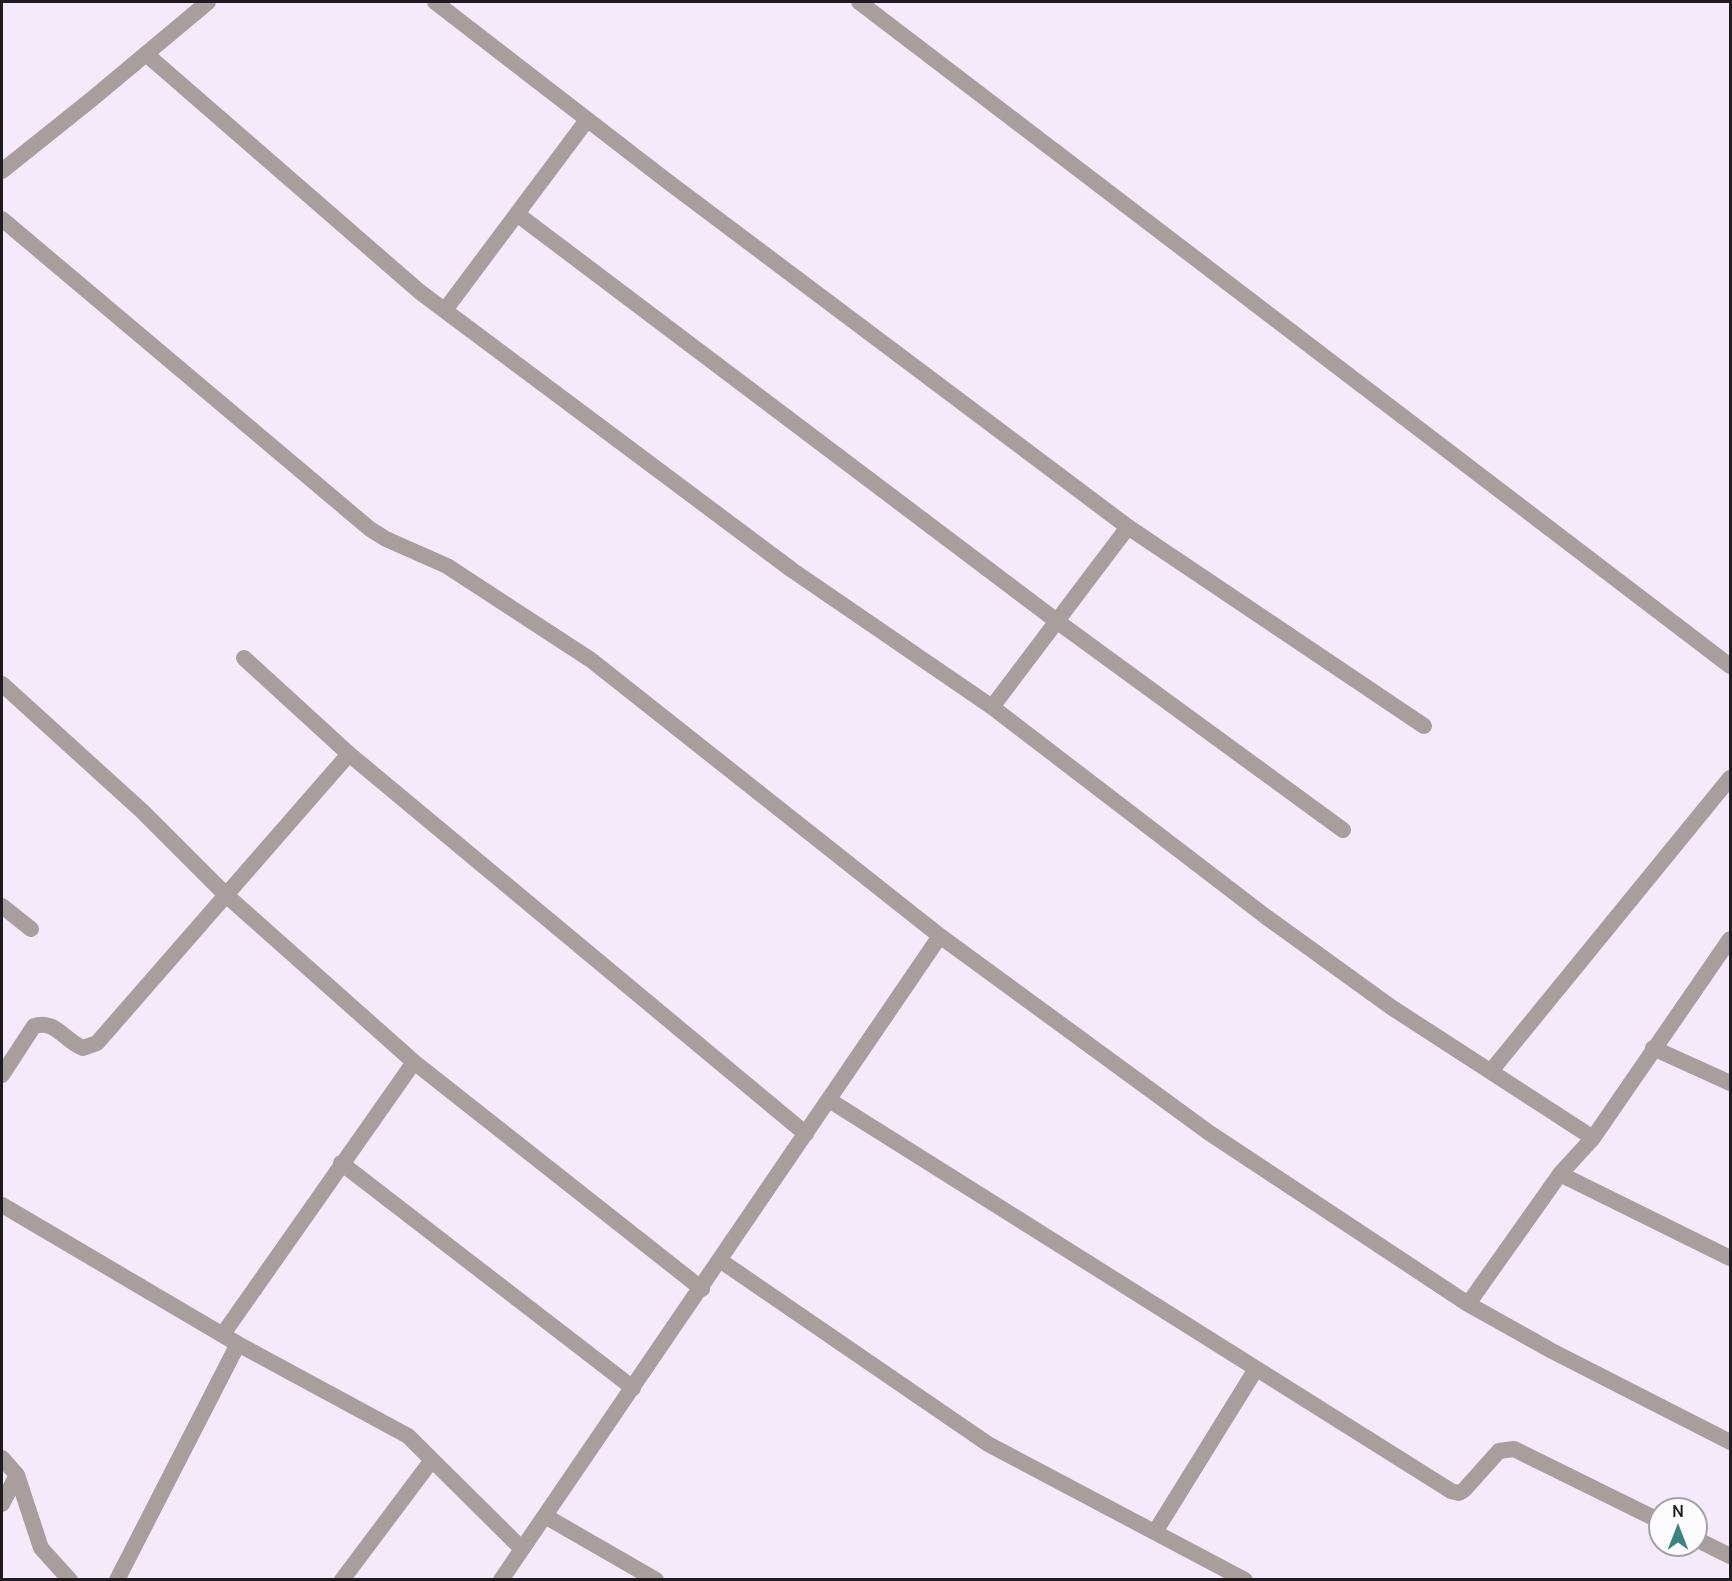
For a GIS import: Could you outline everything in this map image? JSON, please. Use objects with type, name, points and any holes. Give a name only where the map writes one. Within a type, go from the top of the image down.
[{"type":"street","points":[[2,171],[208,2]]},
{"type":"street","points":[[435,2],[587,120],[1128,527],[1424,726]]},
{"type":"street","points":[[859,2],[1731,666]]},
{"type":"street","points":[[146,54],[420,292],[792,570],[992,707],[1265,916],[1391,1006],[1593,1138]]},
{"type":"street","points":[[445,310],[587,120]]},
{"type":"street","points":[[517,214],[1058,622],[1343,830]]},
{"type":"street","points":[[2,219],[370,529],[386,539],[447,566],[591,660],[940,936],[1208,1132],[1468,1304],[1552,1351],[1731,1442]]},
{"type":"street","points":[[992,707],[1128,527]]},
{"type":"street","points":[[244,658],[349,754],[806,1134]]},
{"type":"street","points":[[2,684],[142,811],[226,895],[414,1062],[702,1289]]},
{"type":"street","points":[[2,1075],[34,1026],[42,1023],[51,1025],[83,1048],[97,1043],[349,754]]},
{"type":"street","points":[[1491,1071],[1731,778]]},
{"type":"street","points":[[2,906],[31,928]]},
{"type":"street","points":[[501,1580],[702,1289],[940,936]]},
{"type":"street","points":[[1468,1304],[1560,1174],[1593,1138],[1653,1048],[1731,939]]},
{"type":"street","points":[[1653,1048],[1731,1083]]},
{"type":"street","points":[[223,1334],[414,1062]]},
{"type":"street","points":[[829,1100],[1451,1491],[1460,1493],[1464,1490],[1499,1450],[1514,1449],[1648,1515]]},
{"type":"street","points":[[341,1163],[633,1388]]},
{"type":"street","points":[[1560,1174],[1731,1258]]},
{"type":"street","points":[[2,1205],[238,1344],[408,1436],[522,1549]]},
{"type":"street","points":[[721,1261],[988,1444],[1245,1580]]},
{"type":"street","points":[[117,1580],[238,1344]]},
{"type":"street","points":[[1155,1532],[1256,1369]]},
{"type":"street","points":[[2,1458],[17,1475],[41,1548],[70,1580]]},
{"type":"street","points":[[342,1580],[432,1460]]},
{"type":"street","points":[[2,1504],[17,1475]]},
{"type":"street","points":[[545,1516],[656,1580]]},
{"type":"street","points":[[1708,1545],[1731,1556]]}]
